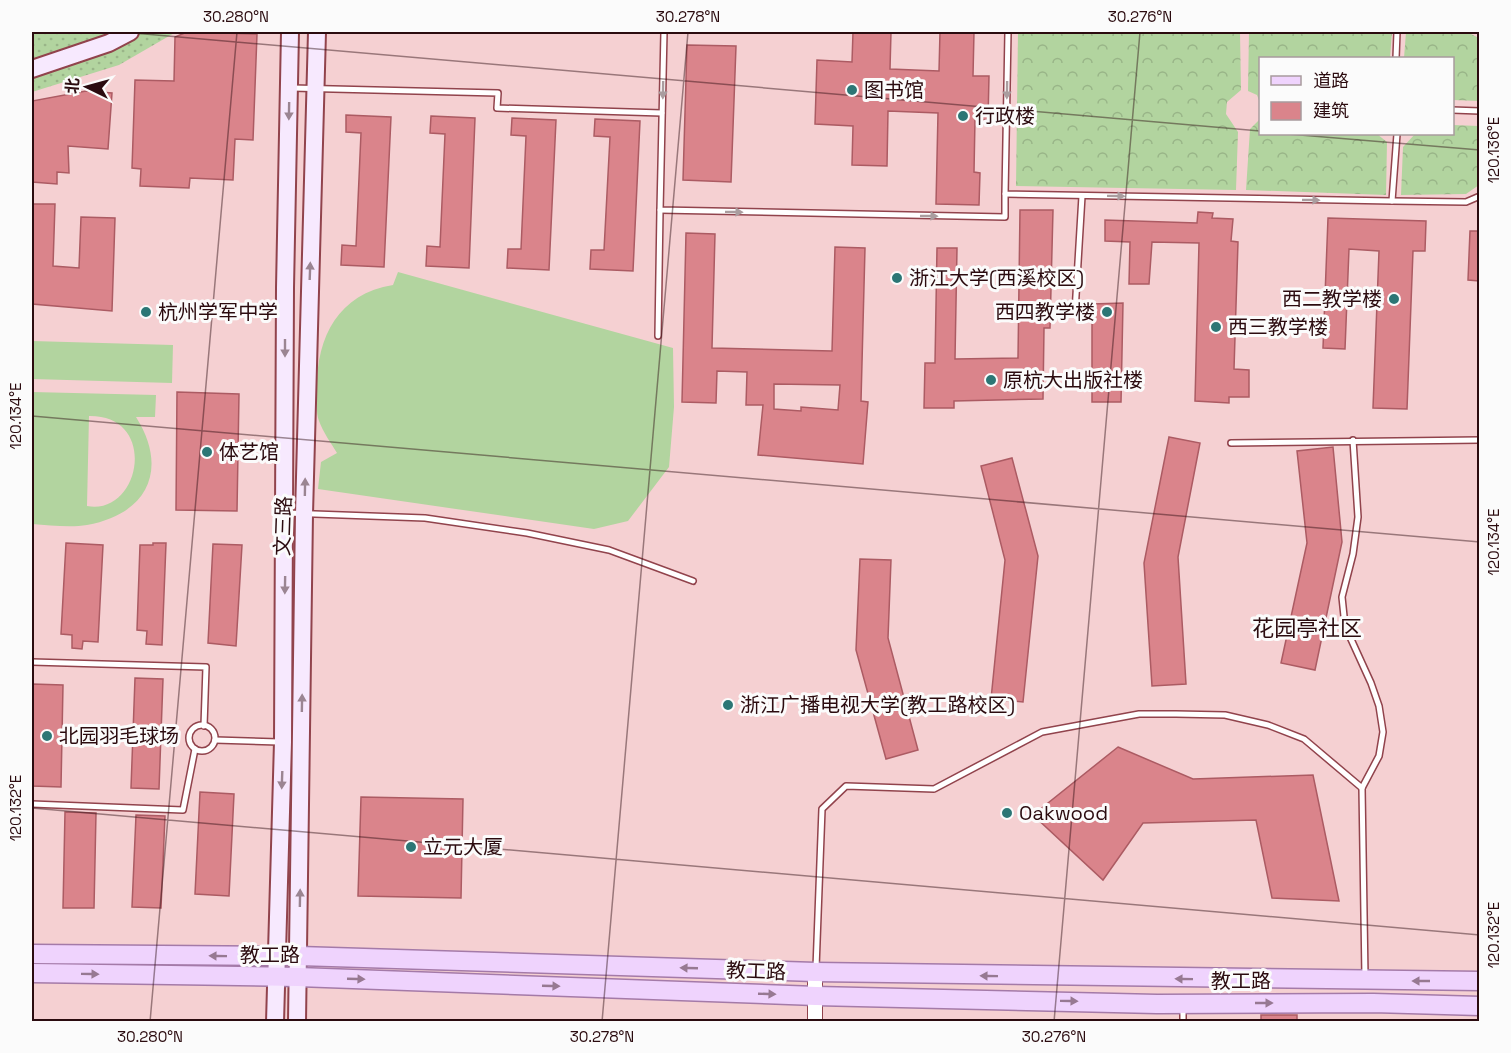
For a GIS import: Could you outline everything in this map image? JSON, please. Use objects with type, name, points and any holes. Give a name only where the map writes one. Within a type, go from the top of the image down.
[{"type":"main road","points":[[32,69],[109,43],[129,32]]},
{"type":"main road","name":"文三路","points":[[275,1022],[283,742],[285,288],[290,32]]},
{"type":"main road","name":"文三路","points":[[297,1022],[304,514],[317,32]]},
{"type":"main road","name":"教工路","points":[[32,954],[299,956],[815,972],[1479,981]]},
{"type":"main road","name":"教工路","points":[[32,973],[298,977],[1183,1012],[1479,1006]]},
{"type":"street","points":[[815,972],[815,1022]]},
{"type":"lane","points":[[657,336],[664,32]]},
{"type":"lane","points":[[660,210],[1005,217],[1008,32]]},
{"type":"lane","points":[[1396,57],[1397,32]]},
{"type":"lane","points":[[289,87],[498,93],[497,108],[662,113]]},
{"type":"lane","points":[[1454,110],[1479,111]]},
{"type":"lane","points":[[1392,201],[1396,135]]},
{"type":"lane","points":[[1005,194],[1466,202],[1479,196]]},
{"type":"lane","points":[[1075,312],[1082,196]]},
{"type":"lane","points":[[1353,440],[1358,516],[1353,554],[1342,597],[1345,626],[1371,682],[1379,706],[1383,732],[1379,756],[1362,788],[1365,981]]},
{"type":"lane","points":[[1231,443],[1479,440]]},
{"type":"lane","points":[[285,513],[425,518],[527,533],[609,550],[693,581]]},
{"type":"lane","points":[[32,662],[206,667],[204,726]]},
{"type":"lane","points":[[815,972],[822,809],[846,786],[934,789],[1042,732],[1139,714],[1176,714],[1225,716],[1268,725],[1304,739],[1362,788]]},
{"type":"lane","points":[[32,804],[183,810],[195,749],[190,742],[190,734],[196,728],[204,726],[211,729],[215,740]]},
{"type":"lane","points":[[215,740],[283,742]]},
{"type":"lane","points":[[195,749],[208,750],[215,740]]},
{"type":"green space","points":[[32,32],[176,32],[119,65],[32,92]]},
{"type":"green space","points":[[1018,32],[1240,32],[1241,90],[1227,102],[1226,114],[1238,132],[1236,190],[1016,186]]},
{"type":"green space","points":[[1249,32],[1392,32],[1390,57],[1259,57],[1259,100],[1257,95],[1248,91]]},
{"type":"green space","points":[[1406,32],[1467,32],[1479,38],[1479,101],[1454,100],[1454,57],[1404,57]]},
{"type":"green space","points":[[1259,120],[1259,135],[1378,135],[1387,142],[1386,195],[1246,190],[1250,129]]},
{"type":"green space","points":[[1454,125],[1479,126],[1479,185],[1466,194],[1401,195],[1403,147],[1414,135],[1454,135]]},
{"type":"green space","points":[[398,272],[673,348],[674,407],[669,467],[628,521],[594,529],[318,489],[321,462],[337,453],[321,425],[317,411],[317,374],[325,339],[343,309],[357,298],[373,290],[393,285]]},
{"type":"green space","points":[[32,341],[173,345],[172,383],[32,379]]},
{"type":"green space","points":[[32,392],[156,395],[155,417],[136,417],[146,436],[151,454],[151,471],[147,486],[138,500],[125,511],[87,525],[32,524]],"holes":[[[89,416],[111,420],[126,431],[133,447],[134,464],[130,482],[120,496],[105,505],[87,506]]]},
{"type":"building","points":[[187,32],[257,34],[253,140],[235,139],[233,180],[190,178],[189,188],[140,186],[141,169],[132,168],[135,80],[174,81],[175,37]]},
{"type":"building","points":[[853,32],[891,32],[890,69],[939,71],[940,32],[974,32],[973,76],[989,76],[988,120],[975,119],[974,172],[980,173],[979,205],[936,204],[938,113],[888,111],[887,166],[852,165],[853,126],[815,124],[817,60],[852,62]]},
{"type":"building","points":[[687,45],[736,46],[731,182],[683,180]]},
{"type":"building","points":[[86,91],[112,93],[108,149],[68,146],[69,173],[57,172],[57,184],[32,182],[32,101]]},
{"type":"building","points":[[346,115],[391,117],[384,267],[341,265],[342,245],[356,246],[361,133],[346,132]]},
{"type":"building","points":[[431,116],[475,118],[469,268],[426,266],[427,246],[440,247],[445,134],[430,133]]},
{"type":"building","points":[[512,118],[556,120],[549,270],[507,268],[508,249],[521,249],[526,136],[511,135]]},
{"type":"building","points":[[595,119],[640,121],[633,271],[590,269],[591,250],[604,250],[610,137],[594,136]]},
{"type":"building","points":[[32,204],[55,204],[53,266],[79,268],[81,217],[115,218],[112,311],[32,304]]},
{"type":"building","points":[[1020,210],[1053,210],[1050,328],[1044,328],[1043,399],[954,401],[954,408],[924,408],[925,363],[935,363],[937,248],[957,248],[955,359],[1018,358]]},
{"type":"building","name":"西三教学楼","points":[[1198,212],[1213,213],[1212,218],[1233,219],[1231,241],[1238,242],[1234,369],[1249,370],[1249,397],[1229,397],[1229,403],[1195,401],[1199,243],[1152,242],[1149,284],[1129,284],[1130,242],[1105,241],[1105,220],[1197,223]]},
{"type":"building","name":"西二教学楼","points":[[1328,218],[1426,221],[1425,251],[1413,251],[1407,409],[1373,408],[1379,251],[1349,249],[1345,349],[1323,348]]},
{"type":"building","points":[[1470,231],[1479,231],[1479,281],[1468,280]]},
{"type":"building","points":[[686,233],[715,234],[712,348],[832,351],[835,247],[865,248],[861,401],[868,402],[863,464],[758,455],[763,405],[746,405],[747,372],[717,371],[716,403],[682,402]],"holes":[[[774,384],[840,385],[838,410],[801,407],[801,411],[774,409]]]},
{"type":"building","points":[[1123,303],[1121,402],[1092,402],[1092,304]]},
{"type":"building","name":"体艺馆","points":[[177,392],[239,394],[237,511],[176,510]]},
{"type":"building","points":[[1169,437],[1200,443],[1178,557],[1186,684],[1152,686],[1144,563]]},
{"type":"building","points":[[1333,447],[1342,542],[1315,670],[1281,663],[1307,543],[1297,451]]},
{"type":"building","points":[[1012,458],[1038,556],[1023,702],[991,699],[1005,560],[981,466]]},
{"type":"building","points":[[66,543],[103,545],[98,642],[83,641],[82,649],[72,648],[72,635],[61,634]]},
{"type":"building","points":[[153,543],[166,543],[162,645],[146,644],[147,631],[137,630],[140,545],[153,545]]},
{"type":"building","points":[[213,544],[242,545],[236,646],[208,643]]},
{"type":"building","points":[[860,559],[891,560],[888,638],[918,750],[886,759],[856,650]]},
{"type":"building","points":[[135,678],[163,679],[159,789],[131,788]]},
{"type":"building","name":"北园羽毛球场","points":[[32,684],[63,685],[61,787],[32,786]]},
{"type":"building","points":[[1118,747],[1193,779],[1313,775],[1339,901],[1272,898],[1256,820],[1143,823],[1103,880],[1033,815]]},
{"type":"building","points":[[200,792],[234,794],[229,896],[195,894]]},
{"type":"building","name":"立元大厦","points":[[361,797],[463,799],[461,898],[358,896]]},
{"type":"building","points":[[65,812],[96,813],[94,908],[63,908]]},
{"type":"building","points":[[136,815],[165,816],[161,908],[132,907]]},
{"type":"building","points":[[1261,1015],[1297,1015],[1297,1022],[1261,1022]]},
{"type":"place","name":"图书馆","points":[[852,90]]},
{"type":"place","name":"行政楼","points":[[963,116]]},
{"type":"place","name":"浙江大学(西溪校区)","points":[[897,278]]},
{"type":"place","name":"西二教学楼","points":[[1394,299]]},
{"type":"place","name":"杭州学军中学","points":[[146,312]]},
{"type":"place","name":"西四教学楼","points":[[1107,312]]},
{"type":"place","name":"西三教学楼","points":[[1216,327]]},
{"type":"place","name":"原杭大出版社楼","points":[[991,380]]},
{"type":"place","name":"体艺馆","points":[[207,452]]},
{"type":"place","name":"浙江广播电视大学(教工路校区)","points":[[728,705]]},
{"type":"place","name":"北园羽毛球场","points":[[47,736]]},
{"type":"place","name":"Oakwood","points":[[1007,813]]},
{"type":"place","name":"立元大厦","points":[[411,847]]},
{"type":"district","name":"花园亭社区","points":[[1307,628]]}]
